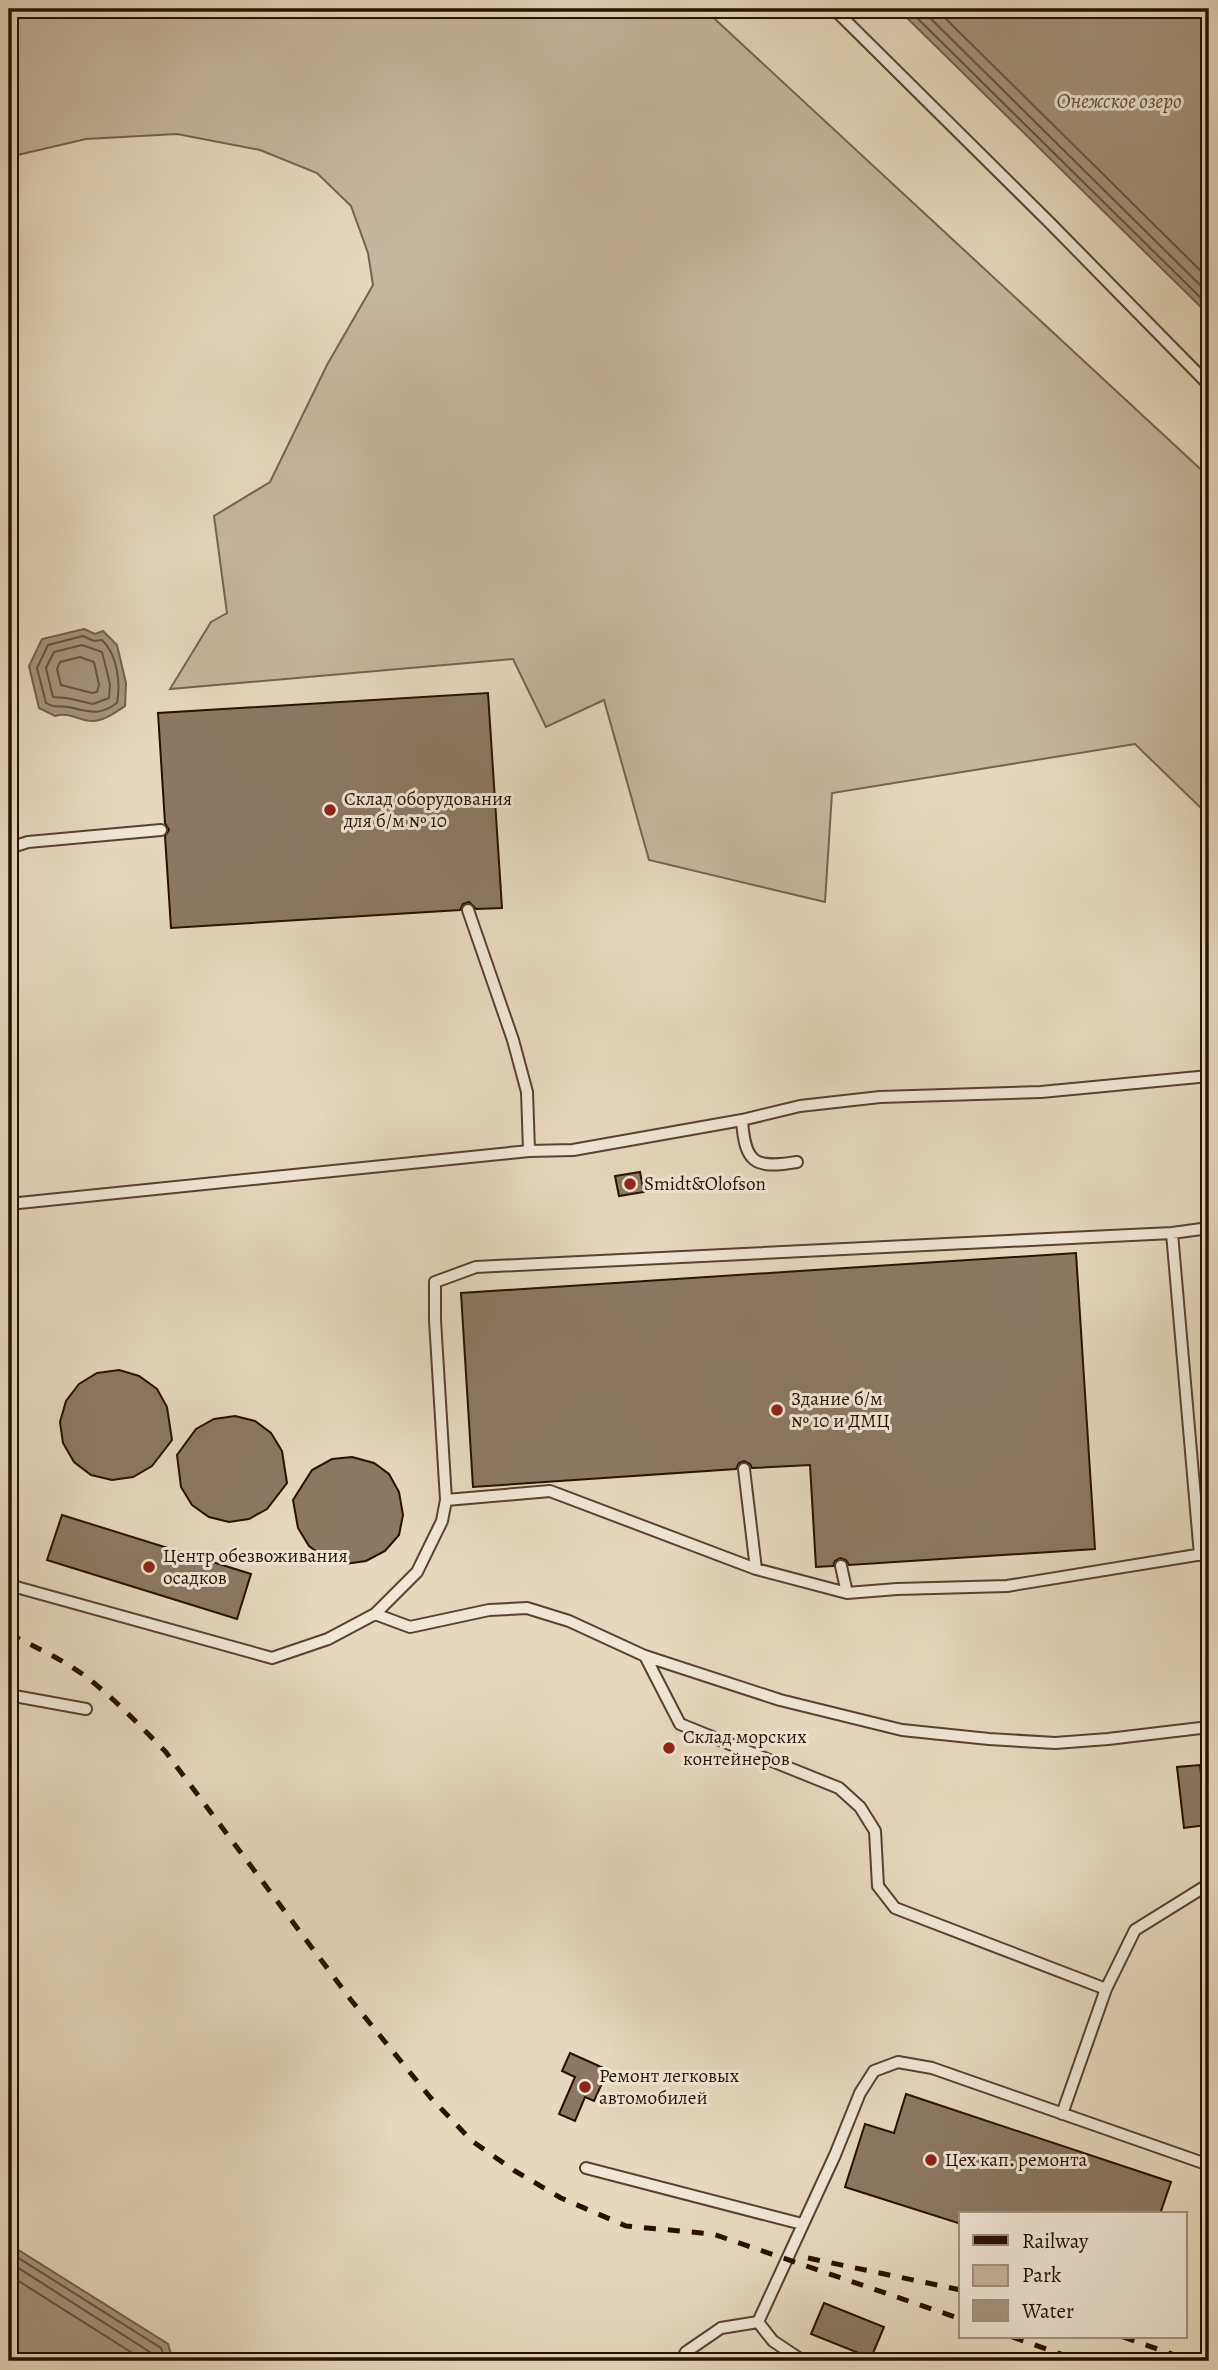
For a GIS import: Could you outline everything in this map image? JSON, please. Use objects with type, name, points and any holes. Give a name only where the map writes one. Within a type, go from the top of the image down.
[{"type":"lane","points":[[834,9],[1209,385]]},
{"type":"lane","points":[[9,848],[28,842],[161,830]]},
{"type":"lane","points":[[468,910],[513,1040],[527,1092],[529,1152]]},
{"type":"lane","points":[[9,1203],[529,1152],[573,1150],[742,1120],[800,1106],[880,1097],[1041,1092],[1209,1076]]},
{"type":"lane","points":[[742,1120],[744,1144],[749,1157],[762,1164],[797,1162]]},
{"type":"lane","points":[[9,1585],[272,1658],[328,1639],[375,1614],[417,1572],[442,1521],[446,1500],[435,1282],[476,1267],[1172,1233],[1209,1228]]},
{"type":"lane","points":[[446,1500],[550,1491],[756,1569],[847,1594],[897,1589],[1007,1586],[1205,1554],[1172,1233]]},
{"type":"lane","points":[[744,1469],[756,1569]]},
{"type":"lane","points":[[841,1566],[847,1594]]},
{"type":"lane","points":[[375,1614],[410,1626],[489,1610],[527,1608],[569,1621],[645,1656],[780,1700],[902,1730],[989,1740],[1055,1743],[1209,1727]]},
{"type":"lane","points":[[645,1656],[680,1724],[839,1788],[860,1807],[875,1831],[878,1886],[895,1908],[1106,1989]]},
{"type":"lane","points":[[9,1695],[86,1709]]},
{"type":"lane","points":[[1062,2114],[1106,1989],[1135,1930],[1209,1884]]},
{"type":"lane","points":[[758,2322],[860,2093],[874,2071],[898,2062],[932,2068],[1209,2165]]},
{"type":"lane","points":[[586,2168],[803,2224]]},
{"type":"lane","points":[[681,2361],[686,2352],[720,2328],[758,2322]]},
{"type":"lane","points":[[758,2322],[773,2341],[803,2361]]},
{"type":"green space","points":[[9,9],[704,9],[1209,477],[1209,816],[1135,744],[832,793],[825,902],[649,860],[604,700],[546,727],[513,659],[170,689],[211,622],[227,613],[214,516],[270,482],[327,365],[373,285],[368,253],[351,206],[317,173],[260,150],[177,134],[86,139],[9,157]]},
{"type":"water","name":"Онежское озеро","points":[[898,9],[1209,9],[1209,315]]},
{"type":"water","points":[[84,629],[95,634],[103,631],[117,645],[126,683],[125,706],[94,721],[65,715],[55,716],[39,708],[29,666],[42,639]]},
{"type":"water","points":[[9,2244],[168,2344],[173,2361],[9,2361]]},
{"type":"building","name":"Склад оборудования для б/м № 10","points":[[488,693],[502,908],[476,909],[469,902],[463,904],[460,910],[171,928],[165,836],[169,830],[165,823],[158,713]]},
{"type":"building","name":"Smidt&Olofson","points":[[640,1172],[644,1192],[619,1196],[615,1176]]},
{"type":"building","name":"Здание б/м № 10 и ДМЦ","points":[[1076,1253],[1095,1549],[849,1565],[846,1560],[840,1558],[833,1566],[816,1567],[810,1465],[752,1468],[744,1461],[739,1463],[736,1469],[473,1487],[461,1293]]},
{"type":"building","points":[[119,1370],[139,1376],[157,1389],[167,1407],[172,1440],[152,1466],[133,1477],[112,1480],[91,1475],[74,1462],[63,1443],[60,1422],[66,1401],[79,1384],[97,1373]]},
{"type":"building","points":[[235,1416],[255,1421],[271,1433],[282,1451],[287,1483],[267,1509],[249,1519],[229,1522],[209,1517],[192,1505],[181,1487],[177,1455],[196,1429],[214,1419]]},
{"type":"building","points":[[352,1457],[374,1463],[389,1474],[399,1492],[403,1515],[399,1535],[385,1551],[366,1561],[345,1564],[327,1559],[309,1546],[298,1528],[293,1500],[312,1470],[332,1459]]},
{"type":"building","name":"Центр обезвоживания осадков","points":[[62,1515],[251,1574],[237,1619],[47,1560]]},
{"type":"building","points":[[1200,1765],[1207,1825],[1184,1828],[1177,1767]]},
{"type":"building","name":"Ремонт легковых автомобилей","points":[[570,2053],[608,2070],[594,2101],[585,2097],[575,2121],[559,2114],[575,2077],[562,2071]]},
{"type":"building","points":[[906,2094],[1171,2182],[1161,2212],[959,2212],[959,2223],[845,2187],[865,2124],[894,2133]]},
{"type":"building","points":[[824,2303],[884,2327],[871,2358],[811,2334]]},
{"type":"railway","points":[[9,1634],[85,1676],[165,1751],[351,2000],[430,2097],[472,2141],[561,2198],[626,2226],[713,2234],[959,2318]]},
{"type":"railway","points":[[808,2258],[959,2290]]},
{"type":"railway","points":[[1015,2338],[1081,2361]]},
{"type":"railway","points":[[1126,2338],[1192,2361]]},
{"type":"place","name":"Склад оборудования для б/м № 10","points":[[330,810]]},
{"type":"place","name":"Smidt&Olofson","points":[[630,1184]]},
{"type":"place","name":"Здание б/м № 10 и ДМЦ","points":[[777,1410]]},
{"type":"place","name":"Центр обезвоживания осадков","points":[[149,1567]]},
{"type":"place","name":"Склад морских контейнеров","points":[[669,1748]]},
{"type":"place","name":"Ремонт легковых автомобилей","points":[[585,2087]]},
{"type":"place","name":"Цех кап. ремонта","points":[[931,2160]]}]
